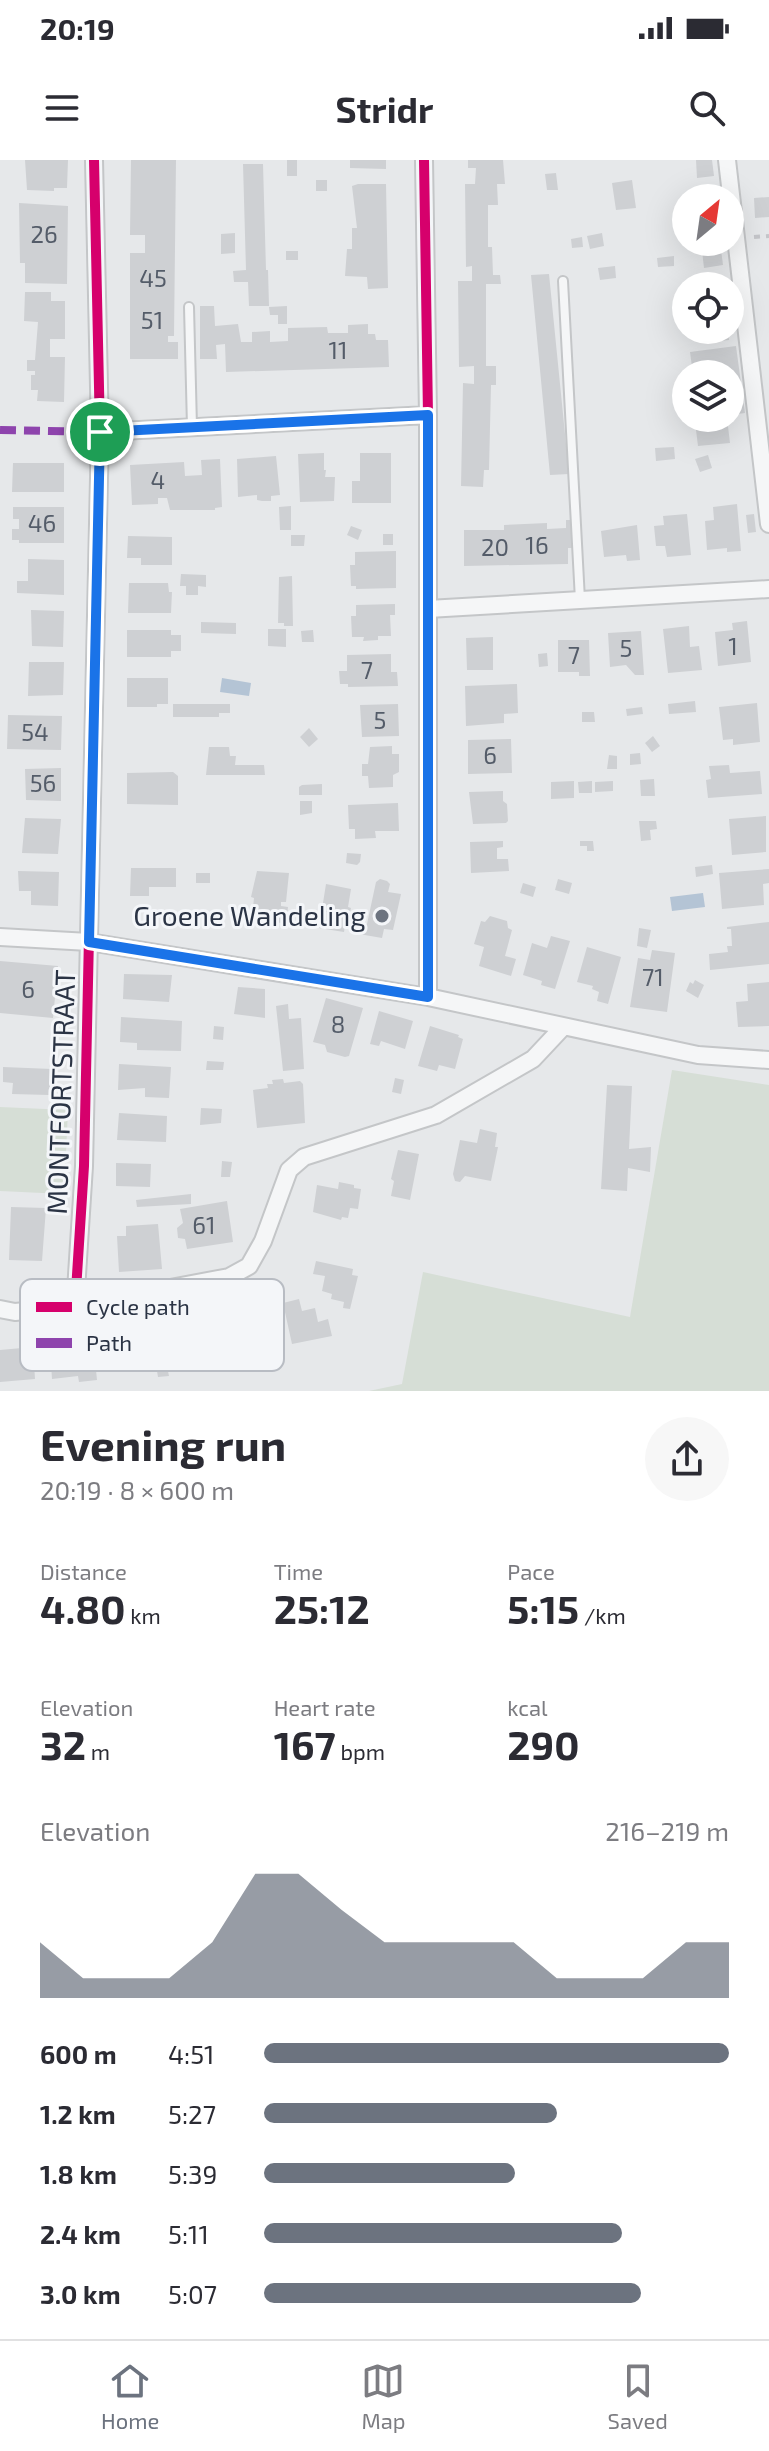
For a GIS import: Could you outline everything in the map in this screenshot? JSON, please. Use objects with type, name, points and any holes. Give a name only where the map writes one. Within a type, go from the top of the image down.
[{"type":"street","name":"MONTFORTSTRAAT","points":[[77,1279],[84,1166],[100,432],[94,160]]},
{"type":"street","points":[[424,160],[428,415],[428,997]]},
{"type":"street","points":[[727,160],[769,524]]},
{"type":"street","points":[[100,432],[428,415]]},
{"type":"street","points":[[428,609],[769,589]]},
{"type":"street","points":[[0,937],[89,942],[428,997],[698,1055],[769,1060]]},
{"type":"street","points":[[218,1279],[249,1266],[263,1241],[289,1170],[304,1157],[436,1115],[533,1059],[563,1027]]},
{"type":"street","points":[[0,1309],[20,1312]]},
{"type":"lane","points":[[563,281],[581,601]]},
{"type":"lane","points":[[189,307],[192,427]]},
{"type":"shaded area","points":[[672,1070],[769,1085],[769,1391],[369,1391],[402,1384],[423,1272],[630,1317]]},
{"type":"shaded area","points":[[0,1107],[68,1110],[64,1194],[0,1191]]},
{"type":"water","points":[[222,678],[251,683],[249,696],[220,692]]},
{"type":"water","points":[[703,893],[705,907],[672,911],[670,897]]},
{"type":"building","points":[[25,160],[68,160],[67,188],[27,190]]},
{"type":"building","points":[[131,160],[176,160],[174,336],[168,336],[168,342],[178,342],[178,359],[130,359],[130,253],[145,253],[145,235],[130,235]]},
{"type":"building","points":[[287,160],[297,160],[297,176],[287,176]]},
{"type":"building","points":[[350,160],[386,160],[386,169],[350,168]]},
{"type":"building","points":[[468,160],[503,160],[505,184],[497,184],[498,205],[488,205],[488,247],[492,247],[493,275],[500,275],[501,284],[486,284],[486,366],[496,366],[496,385],[491,385],[489,470],[484,470],[483,487],[461,486],[463,383],[474,384],[474,366],[459,367],[458,281],[472,281],[472,266],[466,267],[465,184],[475,184],[476,168],[468,168]]},
{"type":"building","points":[[696,160],[712,160],[714,176],[697,178]]},
{"type":"building","points":[[243,164],[263,164],[269,306],[249,306],[248,282],[234,282],[233,271],[246,270]]},
{"type":"building","points":[[556,173],[558,190],[547,190],[545,174]]},
{"type":"building","points":[[316,180],[327,180],[327,191],[316,191]]},
{"type":"building","points":[[632,180],[636,208],[616,210],[612,183]]},
{"type":"building","points":[[386,184],[388,288],[368,289],[367,277],[345,276],[347,249],[352,249],[352,228],[357,228],[352,186]]},
{"type":"building","points":[[769,197],[769,217],[755,218],[754,198]]},
{"type":"building","points":[[19,203],[68,206],[67,284],[25,283],[25,263],[20,263]]},
{"type":"building","points":[[235,233],[235,253],[221,254],[221,234]]},
{"type":"building","points":[[602,233],[604,246],[590,249],[587,236]]},
{"type":"building","points":[[582,237],[583,247],[572,248],[571,239]]},
{"type":"building","points":[[286,251],[298,251],[298,260],[286,260]]},
{"type":"building","points":[[674,256],[674,266],[658,267],[657,258]]},
{"type":"building","points":[[703,256],[722,256],[723,265],[704,268]]},
{"type":"building","points":[[615,266],[616,278],[600,280],[598,268]]},
{"type":"building","points":[[549,274],[569,474],[550,475],[531,275]]},
{"type":"building","points":[[25,292],[51,292],[51,301],[65,301],[65,339],[50,339],[50,357],[65,357],[64,402],[37,401],[38,390],[31,390],[31,375],[35,375],[35,371],[27,371],[27,360],[35,360],[38,322],[24,321]]},
{"type":"building","points":[[200,306],[214,306],[215,326],[238,324],[241,342],[252,342],[252,332],[270,331],[270,342],[288,341],[288,328],[327,327],[328,333],[348,333],[348,325],[368,324],[368,334],[375,334],[376,340],[388,340],[389,367],[226,372],[225,344],[216,345],[217,359],[200,359]]},
{"type":"building","points":[[287,306],[287,324],[278,324],[278,315],[270,315],[269,307]]},
{"type":"building","points":[[736,346],[738,360],[691,360],[690,352]]},
{"type":"building","points":[[696,432],[729,432],[730,443],[698,446]]},
{"type":"building","points":[[674,447],[675,459],[656,461],[655,448]]},
{"type":"building","points":[[324,453],[325,477],[335,477],[334,501],[300,502],[298,454]]},
{"type":"building","points":[[360,453],[391,453],[391,503],[352,503],[352,481],[360,481]]},
{"type":"building","points":[[708,455],[712,468],[700,472],[695,459]]},
{"type":"building","points":[[276,456],[280,495],[271,496],[271,501],[257,500],[257,495],[238,497],[237,459]]},
{"type":"building","points":[[220,459],[222,507],[215,510],[170,510],[167,498],[158,498],[158,504],[132,505],[130,465],[184,462],[185,476],[202,475],[201,460]]},
{"type":"building","points":[[13,463],[64,463],[64,492],[12,492]]},
{"type":"building","points":[[737,504],[741,551],[727,552],[727,548],[707,550],[705,521],[714,520],[713,507]]},
{"type":"building","points":[[291,506],[291,530],[280,530],[279,507]]},
{"type":"building","points":[[13,507],[64,507],[64,543],[19,543],[19,540],[12,540],[12,529],[19,529],[19,519],[13,519]]},
{"type":"building","points":[[687,514],[691,555],[667,557],[665,546],[656,546],[654,526],[664,525],[663,516]]},
{"type":"building","points":[[754,514],[756,532],[748,533],[746,515]]},
{"type":"building","points":[[566,520],[576,520],[576,548],[568,548],[568,564],[464,566],[464,530],[504,530],[504,525],[547,523],[547,529],[566,528]]},
{"type":"building","points":[[637,525],[640,560],[627,561],[626,555],[604,557],[601,531]]},
{"type":"building","points":[[351,526],[362,530],[358,540],[347,535]]},
{"type":"building","points":[[383,534],[393,534],[393,545],[383,545]]},
{"type":"building","points":[[291,535],[305,535],[304,546],[291,546]]},
{"type":"building","points":[[128,536],[172,537],[172,565],[141,565],[141,558],[127,558]]},
{"type":"building","points":[[396,551],[396,588],[356,589],[356,586],[351,586],[350,565],[355,565],[355,552]]},
{"type":"building","points":[[28,559],[64,560],[64,595],[17,593],[17,581],[28,581]]},
{"type":"building","points":[[181,574],[206,575],[206,587],[198,586],[198,595],[186,595],[186,586],[180,586]]},
{"type":"building","points":[[292,576],[293,626],[284,626],[284,623],[278,623],[279,577]]},
{"type":"building","points":[[129,583],[168,583],[169,592],[172,592],[171,613],[128,613]]},
{"type":"building","points":[[395,604],[395,615],[390,615],[391,636],[363,641],[364,637],[352,637],[351,616],[356,616],[356,605]]},
{"type":"building","points":[[31,610],[64,611],[63,647],[32,646]]},
{"type":"building","points":[[747,621],[751,662],[718,666],[715,632],[733,630],[732,623]]},
{"type":"building","points":[[201,622],[236,623],[236,634],[201,633]]},
{"type":"building","points":[[689,626],[690,647],[699,646],[702,670],[668,673],[663,629]]},
{"type":"building","points":[[268,629],[286,629],[286,647],[268,646]]},
{"type":"building","points":[[127,630],[171,630],[171,635],[181,635],[181,651],[171,651],[171,657],[127,657]]},
{"type":"building","points":[[313,630],[314,642],[302,642],[301,631]]},
{"type":"building","points":[[641,631],[644,675],[635,675],[626,665],[610,667],[608,633]]},
{"type":"building","points":[[493,637],[493,670],[467,670],[466,638]]},
{"type":"building","points":[[558,640],[589,640],[590,676],[579,676],[579,672],[558,672]]},
{"type":"building","points":[[547,653],[548,666],[539,667],[538,654]]},
{"type":"building","points":[[391,654],[391,672],[397,672],[398,686],[348,687],[348,684],[340,684],[339,671],[347,671],[347,655]]},
{"type":"building","points":[[29,662],[64,662],[63,695],[28,696]]},
{"type":"building","points":[[127,678],[168,678],[168,704],[127,707]]},
{"type":"building","points":[[517,684],[518,713],[504,714],[504,723],[466,726],[465,686]]},
{"type":"building","points":[[695,701],[696,712],[669,714],[668,704]]},
{"type":"building","points":[[757,703],[760,742],[733,745],[733,739],[723,740],[719,707]]},
{"type":"building","points":[[173,704],[230,704],[230,713],[219,713],[219,717],[173,717]]},
{"type":"building","points":[[398,704],[399,736],[362,737],[360,705]]},
{"type":"building","points":[[642,707],[643,714],[627,716],[626,709]]},
{"type":"building","points":[[582,712],[594,712],[595,722],[582,722]]},
{"type":"building","points":[[8,715],[62,716],[61,750],[7,749]]},
{"type":"building","points":[[309,728],[318,739],[309,747],[300,737]]},
{"type":"building","points":[[653,736],[660,746],[652,752],[645,743]]},
{"type":"building","points":[[511,739],[512,773],[468,774],[468,740]]},
{"type":"building","points":[[392,746],[392,754],[399,754],[399,772],[393,775],[393,787],[369,788],[368,776],[362,776],[362,764],[368,764],[370,747]]},
{"type":"building","points":[[209,747],[229,747],[230,756],[236,756],[235,765],[264,765],[265,775],[206,775]]},
{"type":"building","points":[[640,753],[641,764],[630,765],[630,754]]},
{"type":"building","points":[[609,755],[617,756],[617,769],[607,769]]},
{"type":"building","points":[[729,765],[730,773],[760,771],[762,794],[708,798],[706,780],[711,779],[709,766]]},
{"type":"building","points":[[61,768],[61,801],[26,800],[25,769]]},
{"type":"building","points":[[173,772],[178,776],[178,805],[127,804],[127,773]]},
{"type":"building","points":[[654,779],[655,796],[641,796],[640,780]]},
{"type":"building","points":[[574,781],[574,798],[551,799],[551,782]]},
{"type":"building","points":[[592,781],[592,793],[579,793],[578,782]]},
{"type":"building","points":[[613,781],[613,791],[595,792],[595,782]]},
{"type":"building","points":[[322,784],[322,795],[299,795],[302,785]]},
{"type":"building","points":[[503,791],[508,821],[473,824],[469,792]]},
{"type":"building","points":[[300,801],[312,801],[312,813],[300,815]]},
{"type":"building","points":[[398,803],[399,831],[375,831],[376,838],[355,839],[355,829],[349,829],[348,805]]},
{"type":"building","points":[[766,816],[766,852],[732,855],[729,819]]},
{"type":"building","points":[[25,818],[61,819],[58,854],[22,853]]},
{"type":"building","points":[[639,821],[656,821],[657,829],[650,830],[651,840],[641,841]]},
{"type":"building","points":[[503,841],[503,847],[497,848],[497,859],[508,859],[509,871],[471,873],[470,842]]},
{"type":"building","points":[[580,841],[593,841],[594,851],[580,846]]},
{"type":"building","points":[[347,853],[361,854],[360,862],[357,865],[346,863]]},
{"type":"building","points":[[712,865],[713,874],[696,877],[695,867]]},
{"type":"building","points":[[131,868],[176,868],[176,887],[149,887],[149,896],[130,896]]},
{"type":"building","points":[[769,869],[769,883],[763,884],[764,905],[722,909],[719,873]]},
{"type":"building","points":[[18,871],[59,872],[58,906],[31,905],[31,891],[19,891]]},
{"type":"building","points":[[257,871],[289,873],[286,902],[281,902],[281,906],[288,907],[286,924],[252,917],[254,898],[251,897]]},
{"type":"building","points":[[196,873],[210,873],[210,883],[196,883]]},
{"type":"building","name":"Groene Wandeling","points":[[380,879],[390,884],[388,892],[401,894],[393,930],[384,929],[382,938],[359,934],[361,923],[367,924],[376,882]]},
{"type":"building","points":[[558,879],[572,883],[569,894],[555,890]]},
{"type":"building","points":[[523,883],[536,887],[533,897],[520,893]]},
{"type":"building","points":[[326,884],[351,889],[348,907],[351,908],[347,912],[344,932],[319,928]]},
{"type":"building","points":[[490,916],[507,921],[508,928],[512,930],[505,956],[516,959],[511,976],[479,966],[484,947],[474,944],[481,921],[485,922]]},
{"type":"building","points":[[769,922],[769,964],[710,970],[709,954],[728,952],[727,946],[732,946],[731,929],[727,927]]},
{"type":"building","points":[[639,928],[651,930],[647,948],[637,946]]},
{"type":"building","points":[[551,936],[570,941],[555,989],[523,975],[532,943],[547,948]]},
{"type":"building","points":[[587,947],[621,957],[608,1004],[597,1001],[599,992],[592,989],[593,986],[577,982]]},
{"type":"building","points":[[652,950],[675,953],[667,1012],[630,1007],[638,958],[650,960]]},
{"type":"building","points":[[0,961],[58,966],[53,1018],[0,1013]]},
{"type":"building","points":[[124,974],[172,975],[169,1002],[123,999]]},
{"type":"building","points":[[695,980],[704,985],[698,998],[686,991],[690,982],[693,984]]},
{"type":"building","points":[[769,982],[769,1026],[738,1027],[736,1002],[748,1001],[747,984]]},
{"type":"building","points":[[238,987],[265,989],[265,1018],[234,1014]]},
{"type":"building","points":[[326,998],[363,1008],[349,1056],[327,1052],[325,1045],[313,1042]]},
{"type":"building","points":[[288,1004],[289,1019],[301,1018],[304,1069],[283,1071],[276,1006]]},
{"type":"building","points":[[379,1011],[413,1021],[405,1049],[381,1041],[379,1046],[370,1044]]},
{"type":"building","points":[[121,1017],[182,1021],[181,1051],[137,1050],[137,1043],[120,1042]]},
{"type":"building","points":[[214,1026],[224,1027],[223,1040],[213,1039]]},
{"type":"building","points":[[430,1026],[463,1039],[455,1069],[439,1065],[437,1071],[418,1066]]},
{"type":"building","points":[[207,1061],[224,1062],[223,1070],[206,1070]]},
{"type":"building","points":[[119,1064],[171,1067],[169,1098],[145,1097],[145,1088],[118,1090]]},
{"type":"building","points":[[3,1067],[52,1069],[49,1095],[12,1094],[13,1083],[3,1082]]},
{"type":"building","points":[[395,1078],[404,1080],[401,1094],[392,1092]]},
{"type":"building","points":[[283,1079],[284,1083],[300,1081],[303,1084],[305,1123],[257,1128],[253,1090],[268,1088],[267,1084],[273,1084],[272,1080]]},
{"type":"building","points":[[607,1085],[632,1086],[629,1149],[651,1147],[650,1172],[628,1168],[627,1191],[601,1189]]},
{"type":"building","points":[[201,1108],[222,1109],[221,1123],[200,1125]]},
{"type":"building","points":[[119,1113],[167,1116],[166,1142],[117,1140]]},
{"type":"building","points":[[480,1129],[497,1133],[495,1147],[498,1147],[491,1181],[465,1176],[460,1182],[455,1181],[453,1174],[460,1140],[477,1143]]},
{"type":"building","points":[[398,1150],[419,1154],[410,1200],[391,1196],[394,1181],[391,1179]]},
{"type":"building","points":[[222,1161],[232,1162],[230,1177],[221,1177]]},
{"type":"building","points":[[116,1163],[151,1164],[150,1187],[116,1186]]},
{"type":"building","points":[[339,1182],[361,1189],[358,1209],[350,1208],[348,1218],[342,1217],[341,1220],[313,1212],[317,1185],[338,1189]]},
{"type":"building","points":[[191,1194],[191,1204],[137,1207],[136,1200]]},
{"type":"building","points":[[227,1201],[233,1242],[187,1249],[185,1239],[178,1238],[177,1228],[183,1223],[180,1209]]},
{"type":"building","points":[[11,1207],[46,1208],[42,1261],[9,1260]]},
{"type":"building","points":[[158,1224],[162,1269],[119,1272],[117,1236],[126,1236],[126,1226]]},
{"type":"building","points":[[316,1261],[353,1269],[352,1275],[358,1276],[350,1309],[343,1308],[344,1302],[331,1299],[332,1294],[322,1291],[325,1276],[313,1274]]},
{"type":"building","points":[[299,1299],[302,1311],[315,1308],[318,1322],[328,1319],[332,1336],[292,1344],[284,1303]]},
{"type":"building","points":[[20,1348],[20,1371],[34,1371],[35,1379],[0,1382],[0,1350]]},
{"type":"building","points":[[51,1371],[96,1371],[97,1380],[79,1382],[78,1376],[52,1379]]},
{"type":"building","points":[[157,1371],[168,1371],[169,1376],[158,1377]]},
{"type":"marked path","points":[[0,430],[100,432]]},
{"type":"cycle path","points":[[77,1279],[84,1166],[100,432],[94,160]]},
{"type":"cycle path","points":[[424,160],[428,415],[428,997]]},
{"type":"place","name":"Groene Wandeling","points":[[382,916]]},
{"type":"route","points":[[428,415],[428,997],[89,942],[100,432],[428,415]]}]
